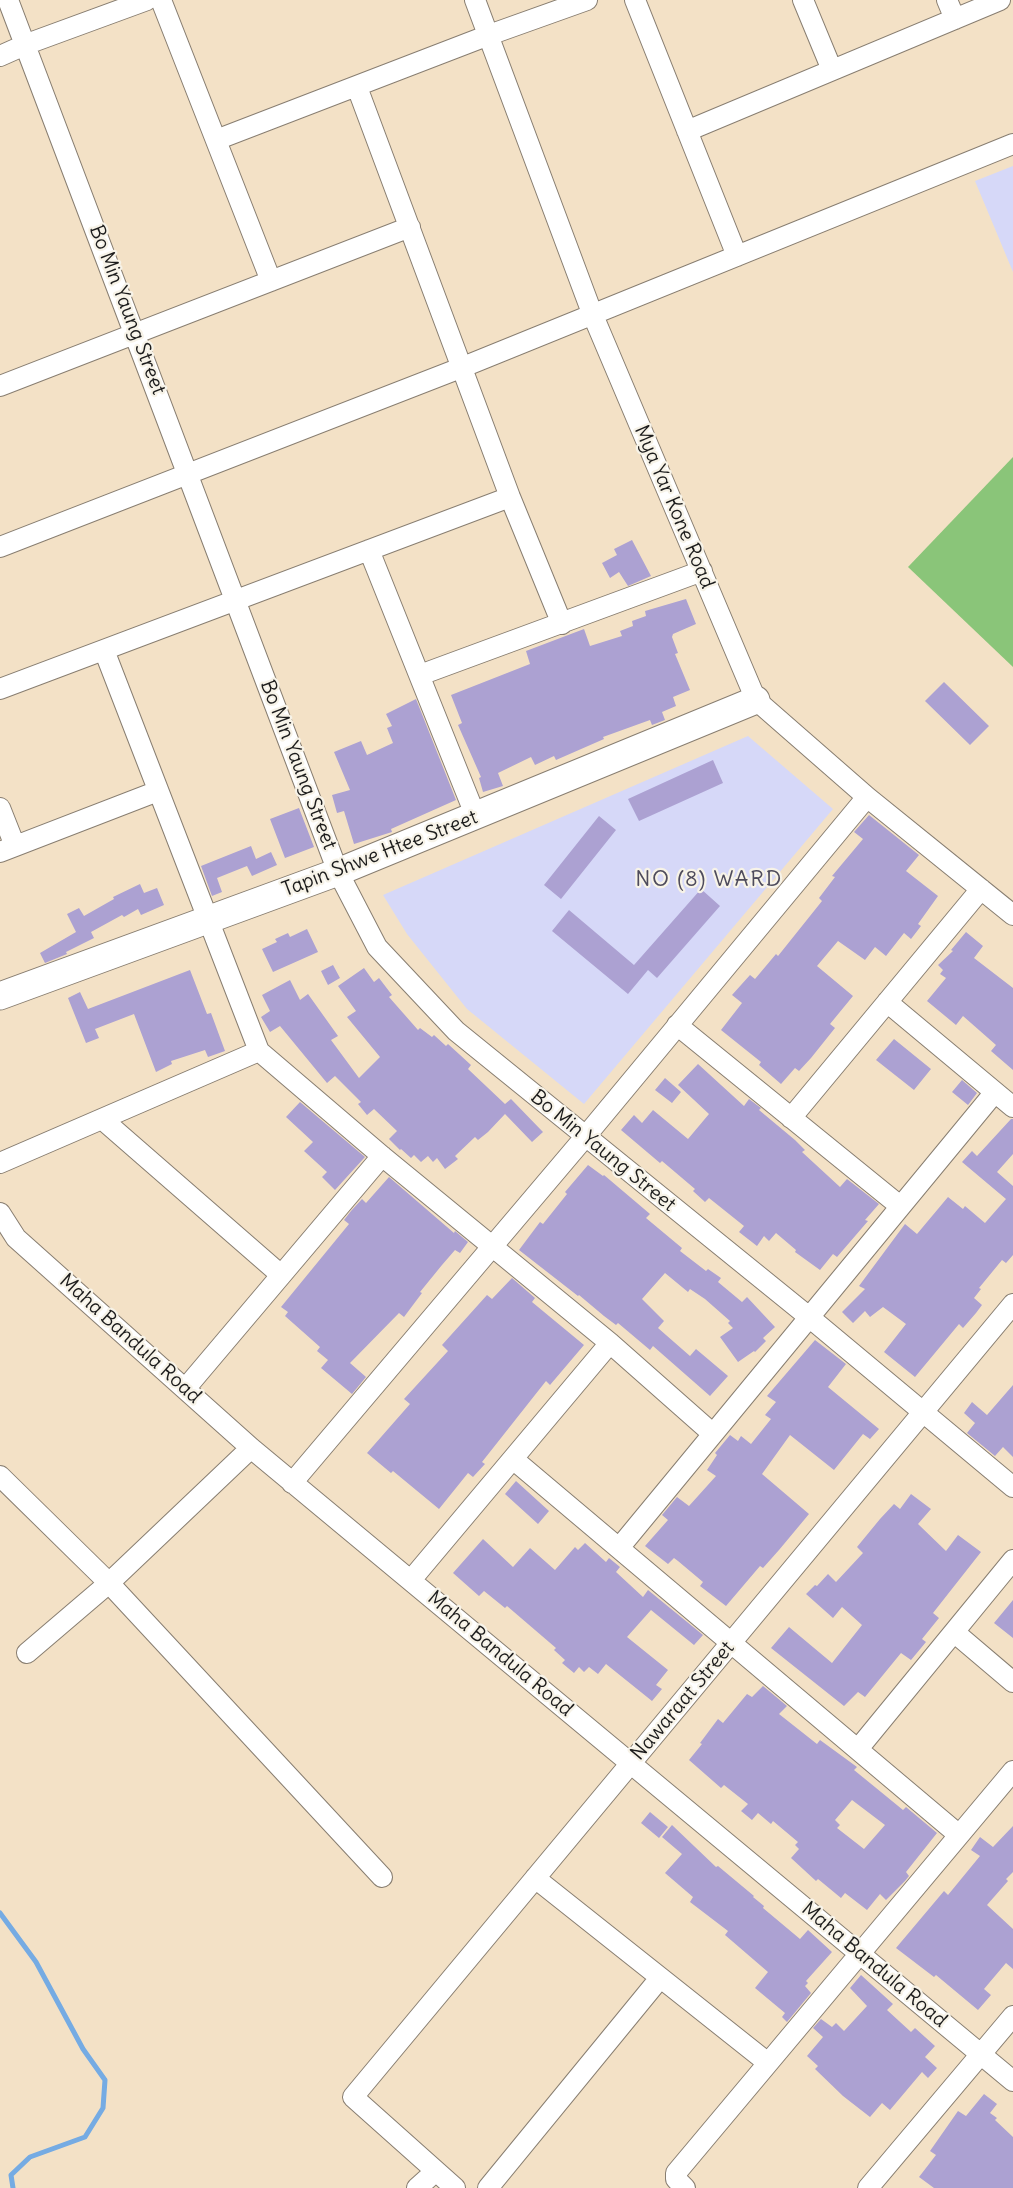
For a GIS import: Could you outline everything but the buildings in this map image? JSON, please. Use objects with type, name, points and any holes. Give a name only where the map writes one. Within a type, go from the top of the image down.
[{"type":"street","name":"Bo Min Yaung Street","points":[[8,0],[27,44],[338,872],[377,947],[456,1031],[809,1317],[1013,1487]]},
{"type":"street","points":[[0,56],[147,0]]},
{"type":"street","points":[[161,0],[271,281]]},
{"type":"street","name":"Mya Yar Kone Road","points":[[475,0],[592,313],[756,700],[867,796],[1013,915]]},
{"type":"street","points":[[216,140],[586,0]]},
{"type":"street","points":[[635,0],[737,256]]},
{"type":"street","points":[[803,0],[832,70]]},
{"type":"street","points":[[947,0],[955,19]]},
{"type":"street","points":[[687,131],[1000,0]]},
{"type":"street","points":[[357,87],[510,497],[562,624]]},
{"type":"street","points":[[0,547],[463,367],[1013,144]]},
{"type":"street","points":[[0,387],[410,227]]},
{"type":"street","points":[[0,689],[510,497]]},
{"type":"street","points":[[369,550],[476,817]]},
{"type":"street","points":[[420,675],[702,571]]},
{"type":"street","points":[[104,650],[259,1051],[382,1156],[610,1342],[713,1434]]},
{"type":"street","name":"Tapin Shwe Htee Street","points":[[0,996],[338,872],[756,700]]},
{"type":"street","points":[[0,808],[7,849],[158,791]]},
{"type":"street","points":[[292,1483],[585,1137],[867,796]]},
{"type":"street","points":[[791,1118],[981,889]]},
{"type":"street","points":[[887,1002],[1013,1107]]},
{"type":"street","points":[[677,1025],[900,1206]]},
{"type":"street","points":[[0,1163],[259,1051]]},
{"type":"street","points":[[619,1548],[995,1092]]},
{"type":"street","points":[[102,1119],[281,1275]]},
{"type":"street","points":[[185,1389],[382,1156]]},
{"type":"street","name":"Maha Bandula Road","points":[[0,1213],[16,1238],[251,1448],[1013,2081]]},
{"type":"street","name":"Nawaraat Street","points":[[436,2171],[353,2097],[1013,1305]]},
{"type":"street","points":[[411,1580],[610,1342]]},
{"type":"street","points":[[27,1653],[109,1583],[251,1448]]},
{"type":"street","points":[[513,1459],[959,1835]]},
{"type":"street","points":[[0,1476],[109,1583],[382,1877]]},
{"type":"street","points":[[858,1749],[1013,1560]]},
{"type":"street","points":[[954,1632],[1013,1682]]},
{"type":"street","points":[[684,2188],[676,2179],[676,2173],[1013,1771]]},
{"type":"street","points":[[535,1878],[768,2063]]},
{"type":"street","points":[[488,2188],[660,1978]]},
{"type":"street","points":[[868,2188],[1013,2016]]},
{"type":"street","points":[[417,2188],[436,2171],[455,2188]]},
{"type":"shaded area","points":[[1013,166],[1013,272],[975,181]]},
{"type":"shaded area","points":[[748,736],[833,809],[584,1104],[467,1009],[407,934],[383,895]]},
{"type":"green space","points":[[1013,457],[1013,667],[908,567]]},
{"type":"waterway","points":[[0,1913],[36,1962],[83,2049],[105,2080],[103,2108],[85,2137],[30,2157],[11,2175],[13,2188]]},
{"type":"district","name":"NO (8) WARD","points":[[709,880]]}]
